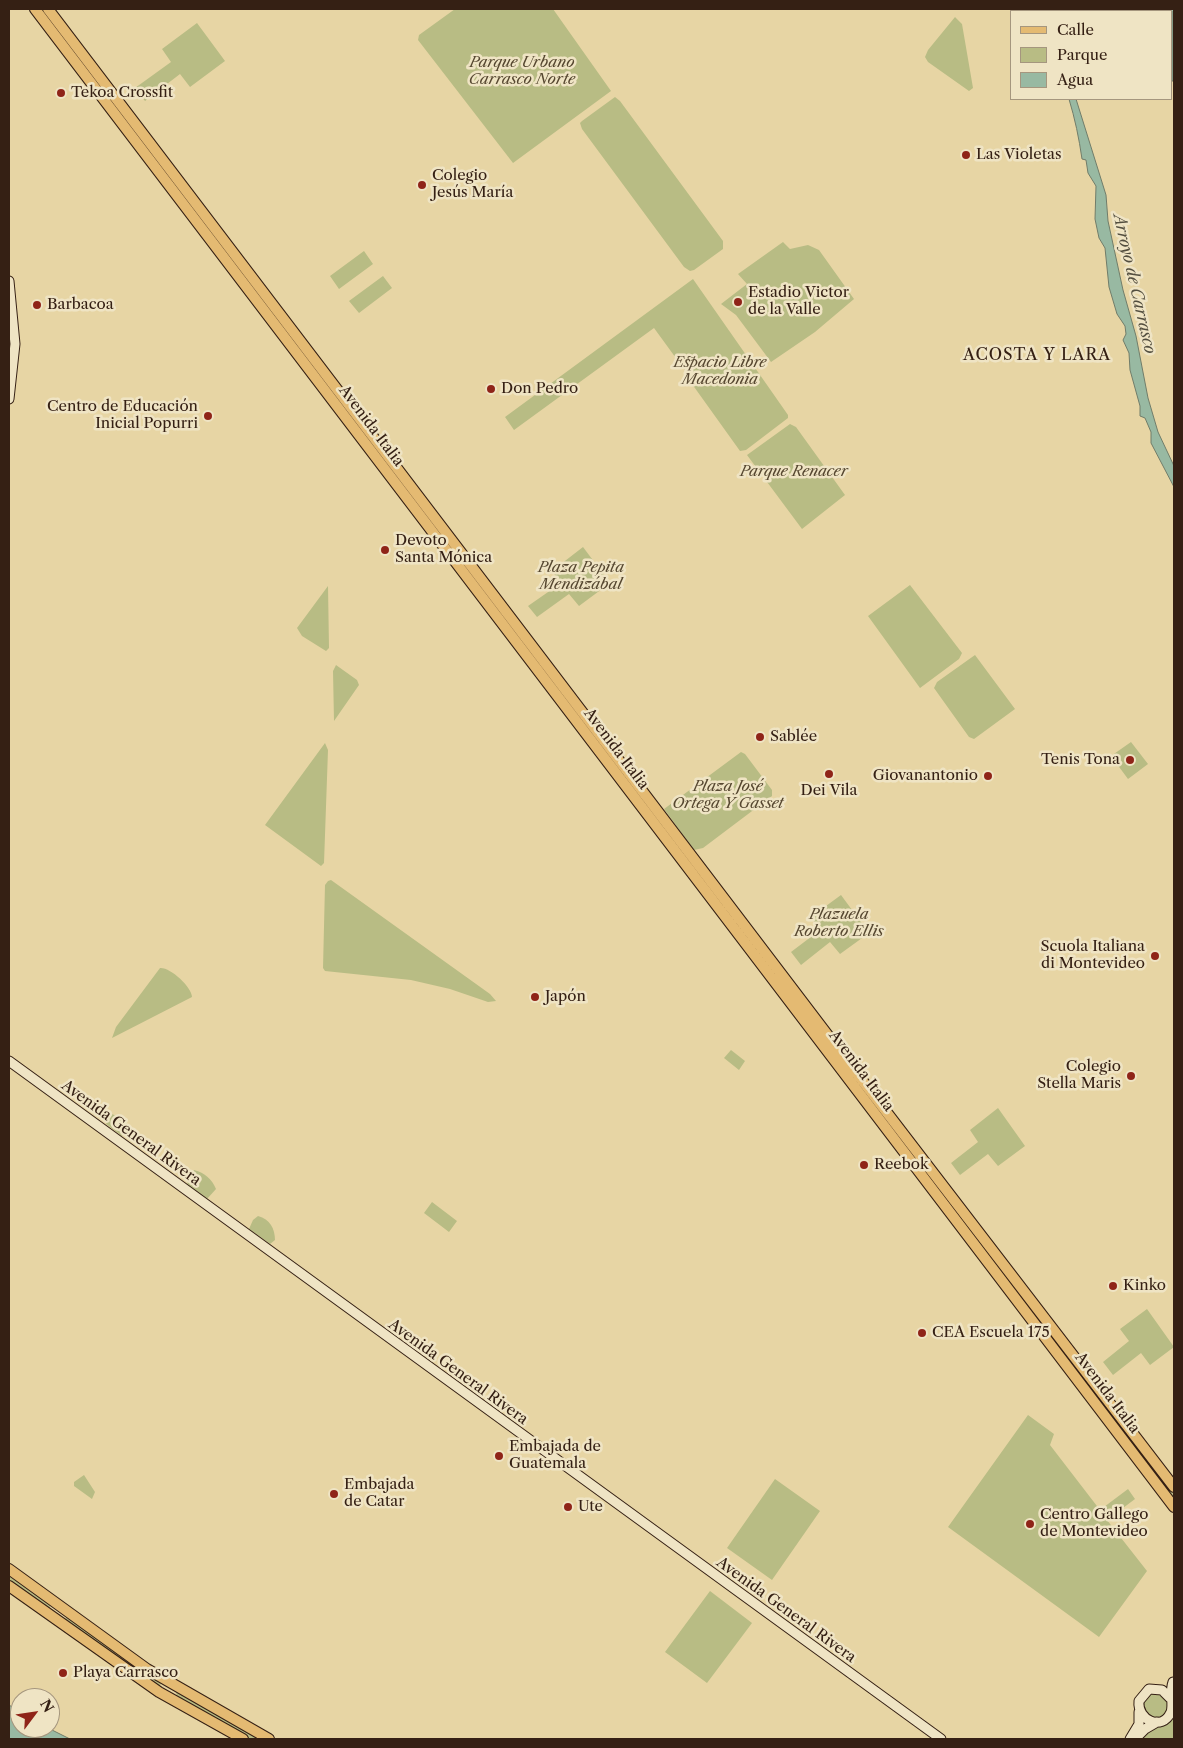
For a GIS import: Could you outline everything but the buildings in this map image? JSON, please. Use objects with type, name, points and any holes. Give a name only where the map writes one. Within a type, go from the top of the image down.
[{"type":"main road","name":"Avenida Italia","points":[[35,9],[380,462],[404,484],[407,490],[434,517],[863,1083],[1174,1487]]},
{"type":"main road","name":"Avenida Italia","points":[[48,9],[407,490],[1174,1507]]},
{"type":"main road","points":[[9,283],[14,315],[15,357],[9,399]]},
{"type":"main road","name":"Avenida General Rivera","points":[[9,1061],[941,1739]]},
{"type":"main road","points":[[9,1568],[154,1673],[269,1739]]},
{"type":"main road","points":[[9,1586],[151,1687],[243,1739]]},
{"type":"main road","points":[[1130,1739],[1139,1724],[1141,1696],[1149,1690],[1158,1689],[1173,1680]]},
{"type":"main road","points":[[1135,1739],[1145,1729],[1171,1716],[1173,1680]]},
{"type":"main road","points":[[1158,1689],[1165,1692],[1172,1701]]},
{"type":"main road","points":[[1139,1712],[1144,1719],[1157,1722]]},
{"type":"green space","name":"Parque Urbano Carrasco Norte","points":[[455,9],[553,9],[611,91],[513,163],[418,40],[419,35]]},
{"type":"green space","points":[[955,17],[962,24],[973,88],[969,91],[928,62],[925,57],[928,50]]},
{"type":"green space","points":[[197,23],[225,61],[190,87],[180,74],[145,101],[135,88],[171,62],[162,49]]},
{"type":"green space","points":[[615,97],[620,101],[723,241],[723,249],[694,270],[690,271],[684,267],[582,129],[580,123],[582,121]]},
{"type":"green space","points":[[783,242],[790,249],[808,245],[819,250],[854,299],[815,332],[771,362],[736,315],[721,304],[747,284],[738,274]]},
{"type":"green space","points":[[364,251],[373,264],[339,289],[330,276]]},
{"type":"green space","points":[[383,276],[392,288],[359,313],[349,301]]},
{"type":"green space","name":"Espacio Libre Macedonia","points":[[693,279],[788,415],[788,418],[746,450],[740,451],[654,328],[514,430],[505,417]]},
{"type":"green space","name":"Parque Renacer","points":[[790,424],[796,427],[845,495],[802,529],[747,455]]},
{"type":"green space","name":"Plaza Pepita Mendizábal","points":[[583,547],[610,583],[579,606],[569,594],[537,617],[528,606],[561,583],[552,571]]},
{"type":"green space","points":[[910,585],[962,653],[959,659],[920,688],[868,616]]},
{"type":"green space","points":[[328,586],[329,648],[326,651],[302,636],[297,628]]},
{"type":"green space","points":[[975,655],[1015,709],[974,739],[969,737],[934,688],[937,682]]},
{"type":"green space","points":[[336,665],[357,680],[359,685],[334,721],[333,671]]},
{"type":"green space","name":"Tenis Tona","points":[[1131,742],[1148,764],[1128,779],[1111,756]]},
{"type":"green space","points":[[325,743],[328,750],[324,863],[321,866],[265,825]]},
{"type":"green space","name":"Plaza José Ortega Y Gasset","points":[[741,752],[745,754],[772,790],[772,796],[703,848],[694,850],[664,809]]},
{"type":"green space","points":[[331,880],[490,994],[496,1001],[488,1002],[450,989],[411,980],[325,971],[323,968],[325,885]]},
{"type":"green space","name":"Plazuela Roberto Ellis","points":[[841,895],[869,933],[840,954],[830,942],[801,965],[791,952],[820,930],[811,917]]},
{"type":"green space","points":[[160,968],[180,978],[192,997],[112,1038],[116,1027]]},
{"type":"green space","points":[[731,1050],[745,1061],[739,1070],[724,1058]]},
{"type":"green space","points":[[998,1108],[1025,1146],[998,1166],[988,1154],[960,1175],[951,1163],[978,1142],[970,1130]]},
{"type":"green space","points":[[112,1114],[123,1119],[129,1126],[122,1136],[106,1124]]},
{"type":"green space","points":[[194,1170],[208,1177],[216,1189],[207,1199],[187,1186],[188,1179]]},
{"type":"green space","points":[[432,1202],[457,1221],[449,1232],[424,1213]]},
{"type":"green space","points":[[258,1216],[266,1219],[273,1228],[275,1240],[270,1244],[249,1229],[253,1220]]},
{"type":"green space","points":[[969,1225],[1174,1495],[1174,1503],[966,1226]]},
{"type":"green space","points":[[1147,1309],[1174,1347],[1150,1365],[1141,1353],[1113,1375],[1103,1362],[1129,1341],[1120,1329]]},
{"type":"green space","name":"Centro Gallego de Montevideo","points":[[1028,1415],[1054,1434],[1050,1445],[1100,1510],[1128,1489],[1135,1499],[1107,1520],[1147,1571],[1099,1637],[948,1527]]},
{"type":"green space","points":[[84,1475],[95,1492],[92,1499],[74,1486],[74,1482]]},
{"type":"green space","points":[[775,1479],[820,1511],[772,1580],[727,1548]]},
{"type":"green space","points":[[9,1574],[50,1603],[50,1608],[46,1608],[9,1581]]},
{"type":"green space","points":[[710,1591],[752,1623],[707,1683],[665,1652]]},
{"type":"green space","points":[[67,1615],[161,1682],[161,1684],[159,1686],[65,1620]]},
{"type":"green space","points":[[1155,1692],[1164,1696],[1168,1705],[1164,1714],[1155,1718],[1146,1714],[1142,1705],[1146,1696]]},
{"type":"green space","points":[[176,1693],[262,1739],[249,1739],[178,1699]]},
{"type":"green space","points":[[1174,1718],[1174,1738],[1136,1739],[1142,1733]]},
{"type":"water","points":[[1174,9],[1174,81],[1173,10],[1116,10]]},
{"type":"water","points":[[1069,100],[1076,100],[1106,195],[1108,221],[1123,290],[1136,336],[1148,398],[1158,432],[1174,466],[1174,487],[1151,443],[1151,432],[1145,418],[1140,416],[1140,406],[1130,370],[1129,353],[1123,340],[1126,334],[1125,326],[1117,314],[1109,287],[1105,248],[1099,238],[1095,219],[1096,186],[1088,173],[1086,160],[1082,159]]},
{"type":"water","points":[[9,1705],[10,1738],[60,1738],[60,1734],[70,1739],[9,1739]]},
{"type":"place","name":"Tekoa Crossfit","points":[[61,93]]},
{"type":"place","name":"Las Violetas","points":[[966,155]]},
{"type":"place","name":"Colegio Jesús María","points":[[422,185]]},
{"type":"place","name":"Estadio Victor de la Valle","points":[[738,302]]},
{"type":"place","name":"Barbacoa","points":[[37,305]]},
{"type":"place","name":"Don Pedro","points":[[491,389]]},
{"type":"place","name":"Centro de Educación Inicial Popurri","points":[[208,416]]},
{"type":"place","name":"Devoto Santa Mónica","points":[[385,550]]},
{"type":"place","name":"Sablée","points":[[760,737]]},
{"type":"place","name":"Tenis Tona","points":[[1130,760]]},
{"type":"place","name":"Dei Vila","points":[[829,774]]},
{"type":"place","name":"Giovanantonio","points":[[988,776]]},
{"type":"place","name":"Scuola Italiana di Montevideo","points":[[1155,956]]},
{"type":"place","name":"Japón","points":[[535,997]]},
{"type":"place","name":"Colegio Stella Maris","points":[[1131,1076]]},
{"type":"place","name":"Reebok","points":[[864,1165]]},
{"type":"place","name":"Kinko","points":[[1113,1286]]},
{"type":"place","name":"CEA Escuela 175","points":[[922,1333]]},
{"type":"place","name":"Embajada de Guatemala","points":[[499,1456]]},
{"type":"place","name":"Embajada de Catar","points":[[334,1494]]},
{"type":"place","name":"Ute","points":[[568,1507]]},
{"type":"place","name":"Centro Gallego de Montevideo","points":[[1030,1524]]},
{"type":"place","name":"Playa Carrasco","points":[[63,1673]]},
{"type":"district","name":"ACOSTA Y LARA","points":[[1037,355]]},
{"type":"water label","name":"Arroyo de Carrasco","points":[[1134,284]]}]
